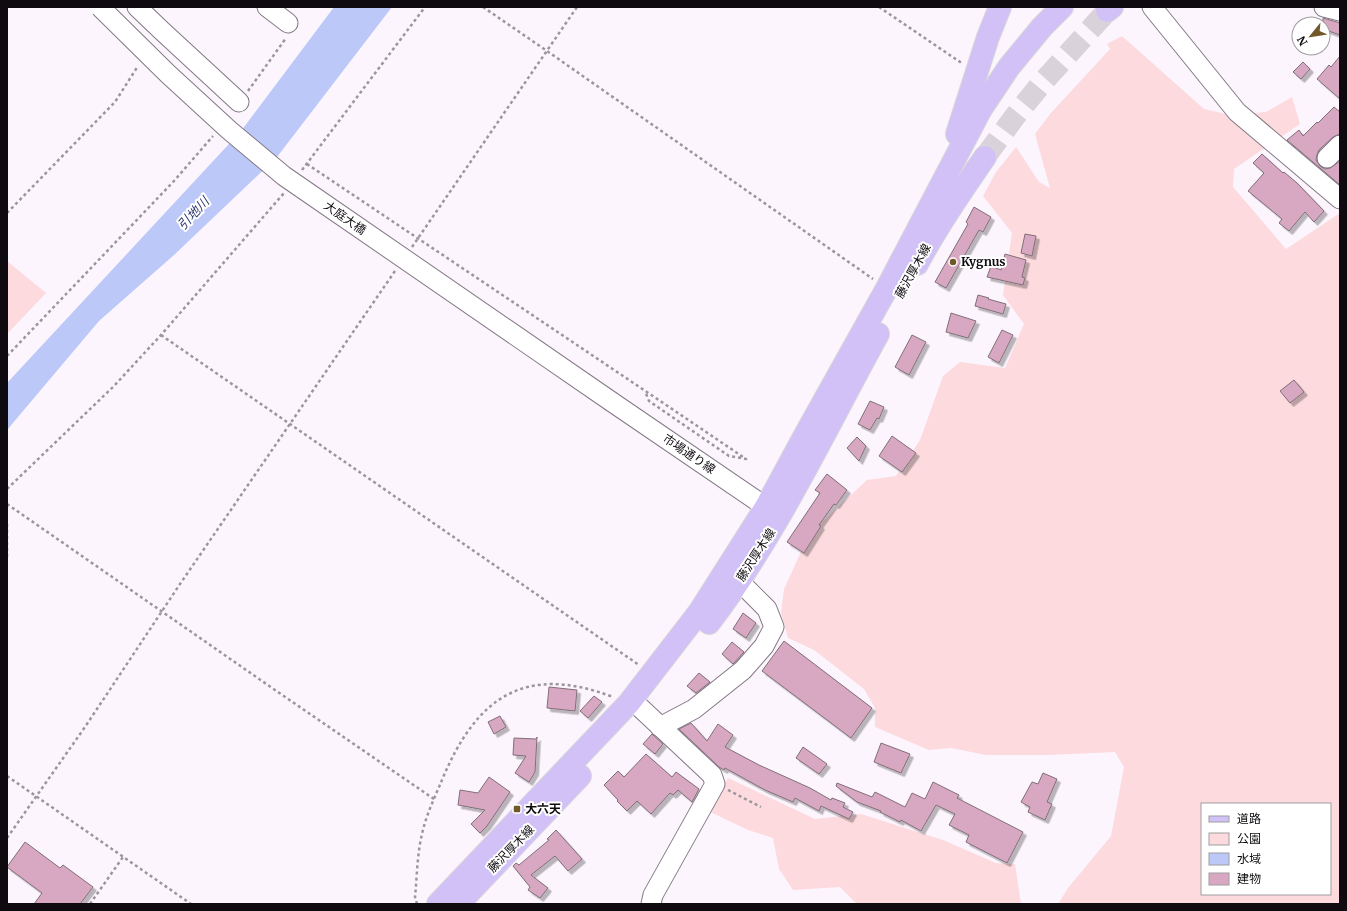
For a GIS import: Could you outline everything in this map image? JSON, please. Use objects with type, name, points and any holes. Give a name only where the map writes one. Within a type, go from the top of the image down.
[{"type":"main road","name":"藤沢厚木線","points":[[936,196],[976,73],[1000,7]]},
{"type":"main road","name":"藤沢厚木線","points":[[458,904],[634,704],[711,621],[739,581],[773,511],[805,434],[887,288],[981,109],[995,86],[1025,47],[1062,7]]},
{"type":"main road","name":"藤沢厚木線","points":[[438,904],[634,704],[653,674],[773,511],[929,242],[956,198],[985,157]]},
{"type":"street","name":"大庭大橋","points":[[100,7],[228,130],[284,176],[612,402]]},
{"type":"street","points":[[137,7],[240,102]]},
{"type":"street","points":[[267,7],[288,23]]},
{"type":"street","points":[[1152,7],[1237,112],[1340,200]]},
{"type":"street","points":[[1324,7],[1340,11]]},
{"type":"street","points":[[1327,158],[1340,145]]},
{"type":"street","name":"市場通り線","points":[[612,402],[773,511]]},
{"type":"street","points":[[660,727],[694,709],[743,670],[764,646],[774,627],[767,609],[739,581]]},
{"type":"street","points":[[634,704],[712,775],[715,784],[653,895],[651,904]]},
{"type":"path","points":[[297,176],[425,7]]},
{"type":"path","points":[[482,7],[887,288]]},
{"type":"path","points":[[410,249],[577,7]]},
{"type":"path","points":[[879,7],[976,73]]},
{"type":"path","points":[[240,102],[286,39],[288,23]]},
{"type":"path","points":[[7,213],[115,102],[140,63]]},
{"type":"path","points":[[7,356],[174,181],[217,130]]},
{"type":"path","points":[[307,164],[418,238],[746,459],[729,456],[649,401],[645,391]]},
{"type":"path","points":[[7,489],[114,386],[161,335],[287,188]]},
{"type":"path","points":[[7,838],[85,727],[399,266]]},
{"type":"path","points":[[161,335],[653,674]]},
{"type":"path","points":[[686,434],[689,428]]},
{"type":"path","points":[[7,504],[434,799]]},
{"type":"path","points":[[7,524],[7,560]]},
{"type":"path","points":[[417,904],[415,898],[420,845],[425,821],[458,745],[467,731],[486,709],[511,692],[540,684],[561,684],[598,691],[634,704]]},
{"type":"path","points":[[7,776],[192,904]]},
{"type":"path","points":[[715,784],[761,807]]},
{"type":"path","points":[[90,904],[123,857]]},
{"type":"green space","points":[[1122,36],[1204,109],[1230,115],[1266,112],[1292,97],[1300,124],[1234,169],[1233,187],[1286,249],[1340,213],[1340,904],[1058,904],[1068,888],[1111,836],[1124,767],[1115,752],[1049,755],[986,755],[951,748],[929,750],[875,727],[875,708],[864,689],[814,650],[788,638],[781,613],[784,589],[809,534],[867,480],[896,476],[920,440],[943,376],[960,362],[1005,368],[1024,324],[1003,295],[1012,233],[983,196],[996,172],[1016,147],[1039,182],[1050,188],[1035,134],[1050,114],[1110,49],[1107,44]]},
{"type":"green space","points":[[7,261],[46,293],[7,334]]},
{"type":"green space","points":[[728,778],[815,819],[861,814],[943,840],[996,863],[1015,864],[1021,904],[857,904],[840,887],[793,890],[779,869],[773,838],[748,830],[706,810]]},
{"type":"water","name":"引地川","points":[[334,7],[392,7],[277,157],[174,255],[99,321],[7,430],[7,383],[241,131]]},
{"type":"building","points":[[1331,20],[1340,23],[1340,35],[1331,32]]},
{"type":"building","points":[[1340,56],[1340,99],[1317,79],[1329,65],[1331,67]]},
{"type":"building","points":[[1303,62],[1310,69],[1301,79],[1293,72]]},
{"type":"building","points":[[1334,107],[1340,112],[1340,134],[1333,137],[1319,150],[1316,160],[1320,166],[1325,169],[1330,168],[1340,161],[1340,185],[1287,140],[1299,130],[1303,136]]},
{"type":"building","points":[[1262,154],[1283,173],[1284,172],[1297,183],[1324,211],[1314,222],[1305,212],[1289,231],[1279,223],[1282,219],[1248,191],[1264,173],[1253,163]]},
{"type":"building","points":[[974,207],[991,217],[983,232],[979,230],[946,288],[935,282],[968,224],[966,222]]},
{"type":"building","points":[[1025,234],[1036,236],[1032,256],[1021,253]]},
{"type":"building","points":[[1005,254],[1026,260],[1022,277],[1025,278],[1023,285],[987,277],[991,266],[1001,270]]},
{"type":"building","points":[[978,295],[1006,304],[1003,314],[975,306]]},
{"type":"building","points":[[951,313],[976,321],[968,338],[946,332]]},
{"type":"building","points":[[1002,330],[1013,335],[999,363],[988,357]]},
{"type":"building","points":[[912,335],[926,342],[909,375],[895,367]]},
{"type":"building","points":[[1294,380],[1304,392],[1290,403],[1280,391]]},
{"type":"building","points":[[870,401],[884,407],[879,419],[877,418],[870,430],[858,424]]},
{"type":"building","points":[[892,436],[916,453],[902,472],[879,456]]},
{"type":"building","points":[[857,437],[866,446],[859,461],[847,448]]},
{"type":"building","points":[[827,474],[847,490],[836,505],[834,504],[819,525],[821,526],[804,553],[787,542],[820,493],[815,490]]},
{"type":"building","points":[[743,613],[756,623],[746,638],[733,629]]},
{"type":"building","points":[[784,641],[872,708],[851,738],[762,671]]},
{"type":"building","points":[[732,642],[744,652],[733,664],[722,654]]},
{"type":"building","points":[[699,673],[710,682],[696,693],[687,686]]},
{"type":"building","points":[[549,687],[577,690],[575,711],[547,708]]},
{"type":"building","points":[[594,696],[602,702],[588,718],[580,711]]},
{"type":"building","points":[[500,716],[506,727],[494,734],[488,722]]},
{"type":"building","points":[[691,723],[707,741],[718,724],[733,735],[725,747],[759,765],[810,788],[831,800],[832,798],[845,803],[843,807],[853,812],[849,819],[821,806],[819,811],[795,798],[793,802],[765,790],[725,768],[724,770],[719,767],[679,729]]},
{"type":"building","points":[[652,734],[663,744],[655,754],[643,744]]},
{"type":"building","points":[[537,737],[535,772],[529,782],[515,773],[526,756],[513,755],[514,738],[536,739]]},
{"type":"building","points":[[881,743],[910,754],[901,773],[874,762]]},
{"type":"building","points":[[803,747],[827,764],[819,774],[796,758]]},
{"type":"building","points":[[646,754],[672,777],[676,772],[699,789],[692,802],[678,790],[673,795],[670,793],[651,814],[637,801],[627,811],[617,801],[618,800],[604,785],[618,771],[624,777]]},
{"type":"building","points":[[1043,773],[1057,779],[1047,802],[1052,804],[1045,820],[1028,812],[1030,807],[1021,802],[1032,782],[1038,784]]},
{"type":"building","points":[[489,777],[510,792],[487,826],[480,833],[471,824],[485,810],[458,805],[460,790],[478,793]]},
{"type":"building","points":[[933,782],[959,795],[957,798],[1023,832],[1007,863],[966,842],[969,835],[949,825],[955,814],[936,805],[921,831],[901,820],[900,822],[880,812],[881,811],[857,802],[836,786],[837,783],[872,797],[875,792],[905,807],[912,793],[925,799]]},
{"type":"building","points":[[556,830],[582,859],[568,871],[555,856],[531,875],[548,888],[540,898],[528,890],[530,887],[513,866],[516,863],[519,865],[549,840],[547,839]]},
{"type":"building","points":[[25,842],[60,868],[63,865],[93,887],[80,904],[34,904],[42,893],[7,867]]},
{"type":"tunnel","points":[[985,157],[1042,83],[1107,11]]},
{"type":"place","name":"Kygnus","points":[[953,262]]},
{"type":"place","name":"大六天","points":[[517,809]]}]
